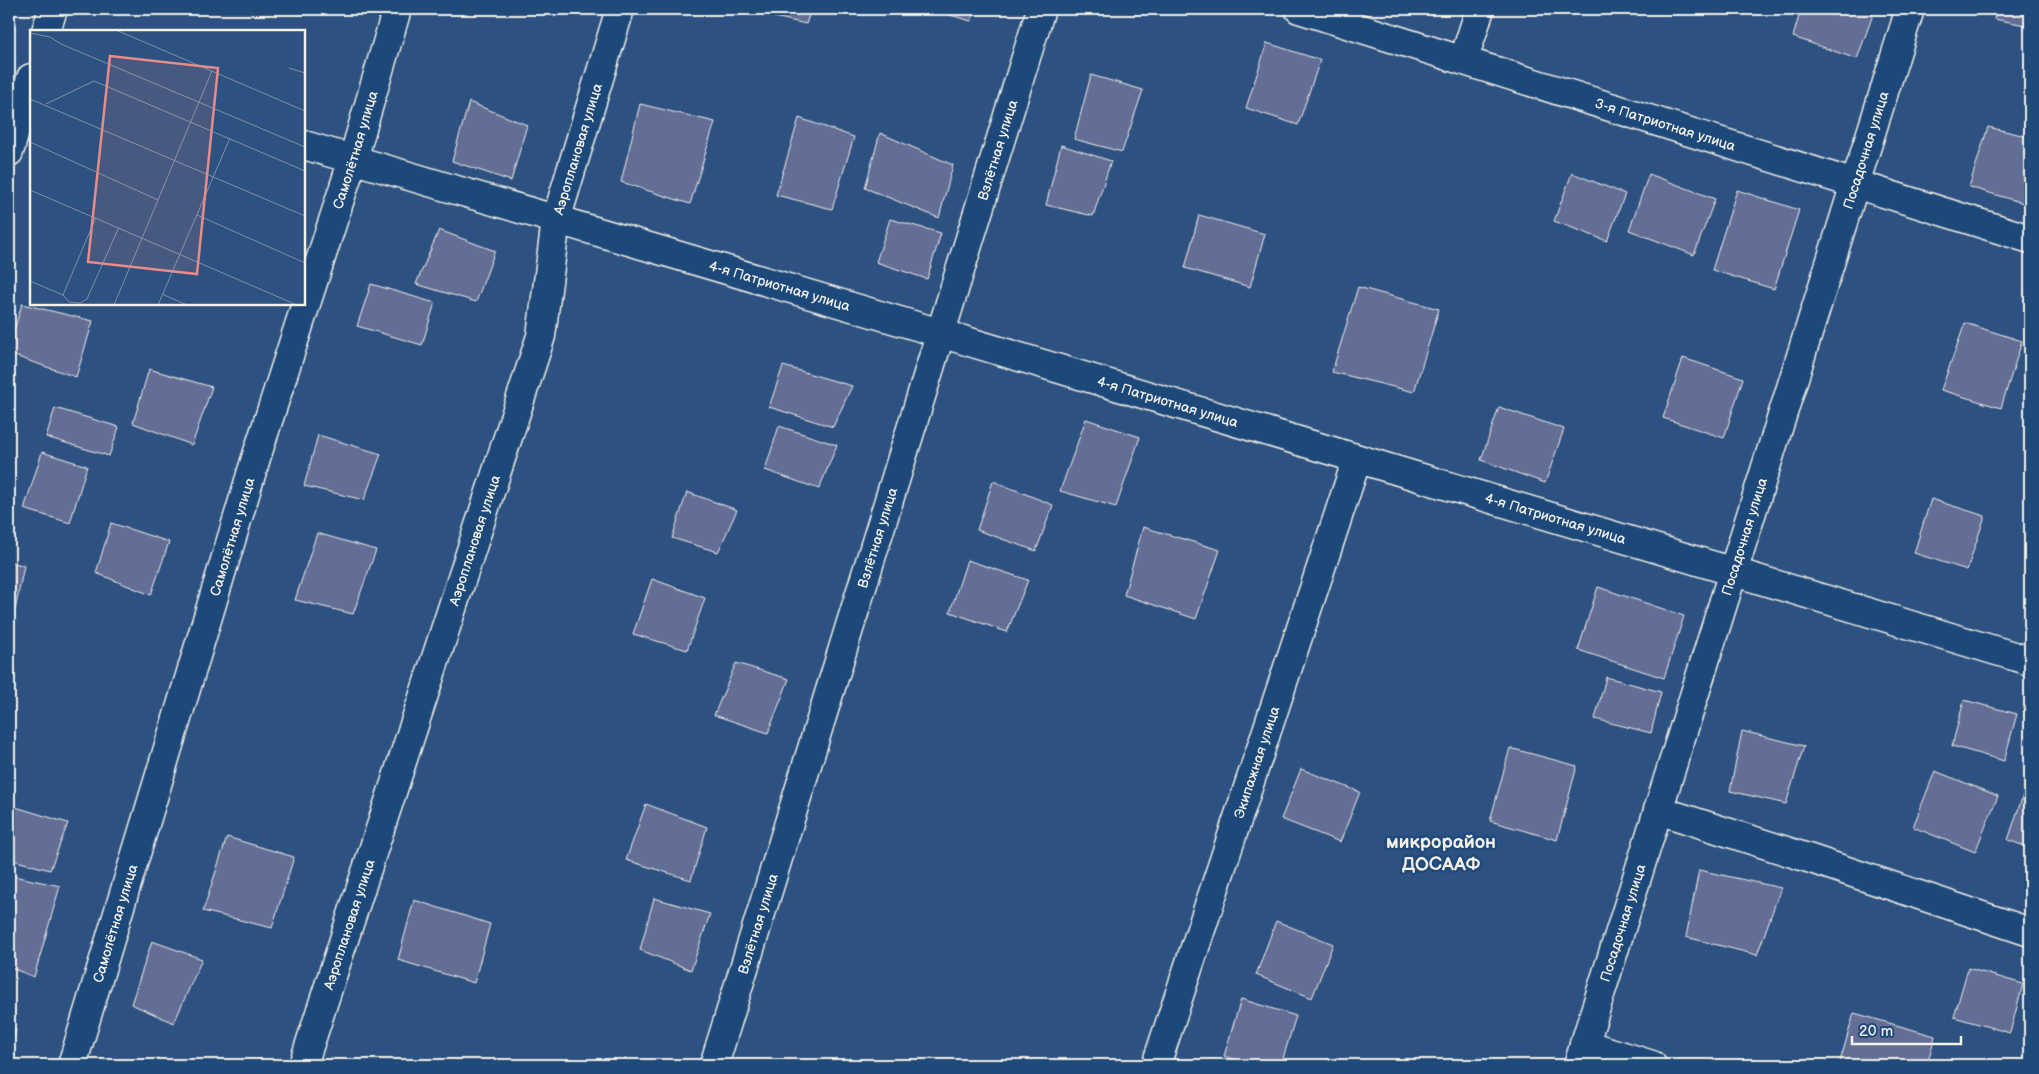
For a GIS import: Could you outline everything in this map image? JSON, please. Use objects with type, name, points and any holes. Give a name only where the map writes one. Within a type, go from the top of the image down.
[{"type":"street","points":[[46,30],[53,9]]},
{"type":"street","name":"Самолётная улица","points":[[72,1065],[256,458],[353,159],[397,9]]},
{"type":"street","name":"Аэроплановая улица","points":[[303,1065],[541,336],[556,220],[620,9]]},
{"type":"street","name":"Взлётная улица","points":[[714,1065],[1041,9]]},
{"type":"street","name":"3-я Патриотная улица","points":[[1299,9],[1464,59],[2030,239]]},
{"type":"street","points":[[1464,59],[1480,9]]},
{"type":"street","name":"Посадочная улица","points":[[1581,1055],[1910,9]]},
{"type":"street","points":[[9,152],[30,81]]},
{"type":"street","name":"4-я Патриотная улица","points":[[305,145],[940,333],[2030,661]]},
{"type":"street","name":"Экипажная улица","points":[[1156,1065],[1356,459]]},
{"type":"street","points":[[1658,810],[1811,858],[2030,932]]},
{"type":"street","points":[[1581,1055],[1652,1065]]},
{"type":"building","points":[[752,9],[811,9],[806,24],[751,12]]},
{"type":"building","points":[[929,9],[975,9],[971,21]]},
{"type":"building","points":[[1801,9],[1875,9],[1857,59],[1793,37]]},
{"type":"building","points":[[1997,9],[2030,9],[2030,26],[1994,19]]},
{"type":"building","points":[[1267,43],[1320,60],[1298,125],[1246,108]]},
{"type":"building","points":[[1091,75],[1143,90],[1122,152],[1074,139]]},
{"type":"building","points":[[469,102],[527,125],[511,181],[452,161]]},
{"type":"building","points":[[640,104],[715,122],[690,204],[621,182]]},
{"type":"building","points":[[799,118],[854,137],[832,209],[776,195]]},
{"type":"building","points":[[1988,127],[2030,137],[2030,205],[1969,187]]},
{"type":"building","points":[[880,133],[953,165],[939,218],[865,188]]},
{"type":"building","points":[[1061,145],[1111,161],[1093,216],[1046,205]]},
{"type":"building","points":[[1572,173],[1625,194],[1607,241],[1554,221]]},
{"type":"building","points":[[1649,174],[1715,199],[1694,255],[1629,230]]},
{"type":"building","points":[[1737,190],[1799,210],[1774,289],[1712,270]]},
{"type":"building","points":[[1199,215],[1265,234],[1250,287],[1185,268]]},
{"type":"building","points":[[890,219],[941,233],[927,279],[876,262]]},
{"type":"building","points":[[439,230],[495,251],[476,302],[416,284]]},
{"type":"building","points":[[371,284],[435,303],[422,345],[357,326]]},
{"type":"building","points":[[1358,287],[1439,309],[1414,392],[1332,372]]},
{"type":"building","points":[[22,304],[93,321],[76,377],[9,354],[9,347]]},
{"type":"building","points":[[1965,323],[2022,341],[2001,408],[1941,390]]},
{"type":"building","points":[[1683,358],[1743,378],[1724,438],[1663,418]]},
{"type":"building","points":[[783,366],[852,386],[833,427],[769,407]]},
{"type":"building","points":[[149,369],[212,387],[192,445],[133,423]]},
{"type":"building","points":[[1499,407],[1564,429],[1545,483],[1481,460]]},
{"type":"building","points":[[55,408],[119,427],[109,456],[46,437]]},
{"type":"building","points":[[1086,419],[1140,437],[1116,507],[1060,491]]},
{"type":"building","points":[[779,426],[837,445],[819,489],[765,470]]},
{"type":"building","points":[[318,435],[381,454],[364,500],[304,486]]},
{"type":"building","points":[[42,452],[87,466],[70,523],[24,509]]},
{"type":"building","points":[[993,481],[1053,505],[1036,551],[977,530]]},
{"type":"building","points":[[687,492],[737,510],[718,552],[672,538]]},
{"type":"building","points":[[1931,499],[1985,516],[1967,570],[1914,553]]},
{"type":"building","points":[[111,523],[169,542],[151,595],[96,573]]},
{"type":"building","points":[[1143,527],[1220,550],[1196,619],[1124,595]]},
{"type":"building","points":[[317,533],[376,550],[353,614],[295,600]]},
{"type":"building","points":[[967,560],[1028,580],[1007,632],[950,612]]},
{"type":"building","points":[[9,561],[24,566],[11,630],[9,629]]},
{"type":"building","points":[[652,579],[705,598],[687,650],[633,634]]},
{"type":"building","points":[[1598,587],[1684,616],[1664,678],[1578,650]]},
{"type":"building","points":[[736,663],[789,679],[768,733],[714,715]]},
{"type":"building","points":[[1606,677],[1661,692],[1651,733],[1595,719]]},
{"type":"building","points":[[1964,700],[2017,714],[2004,761],[1952,746]]},
{"type":"building","points":[[1742,731],[1804,746],[1786,804],[1730,791]]},
{"type":"building","points":[[1510,748],[1577,766],[1557,840],[1490,821]]},
{"type":"building","points":[[1301,769],[1360,792],[1340,842],[1281,819]]},
{"type":"building","points":[[1935,771],[1998,796],[1975,852],[1913,827]]},
{"type":"building","points":[[2023,795],[2030,797],[2030,848],[2008,840]]},
{"type":"building","points":[[646,804],[707,827],[691,880],[626,860]]},
{"type":"building","points":[[9,805],[68,823],[50,870],[9,859]]},
{"type":"building","points":[[227,837],[294,857],[272,928],[203,911]]},
{"type":"building","points":[[1699,870],[1781,888],[1757,955],[1686,937]]},
{"type":"building","points":[[9,875],[60,886],[34,977],[9,967]]},
{"type":"building","points":[[654,898],[710,914],[691,970],[640,950]]},
{"type":"building","points":[[414,900],[490,924],[474,983],[398,960]]},
{"type":"building","points":[[1276,921],[1333,944],[1312,998],[1256,975]]},
{"type":"building","points":[[152,941],[202,959],[174,1023],[131,1004]]},
{"type":"building","points":[[1968,968],[2023,984],[2010,1033],[1954,1017]]},
{"type":"building","points":[[1241,999],[1296,1016],[1281,1065],[1252,1065],[1224,1056]]},
{"type":"building","points":[[1854,1013],[1935,1036],[1927,1065],[1839,1065]]},
{"type":"building","points":[[9,1029],[16,1030],[9,1055]]},
{"type":"building","points":[[2017,1060],[2030,1065],[2016,1065]]},
{"type":"district","name":"микрорайон ДОСААФ","points":[[1441,853]]}]
